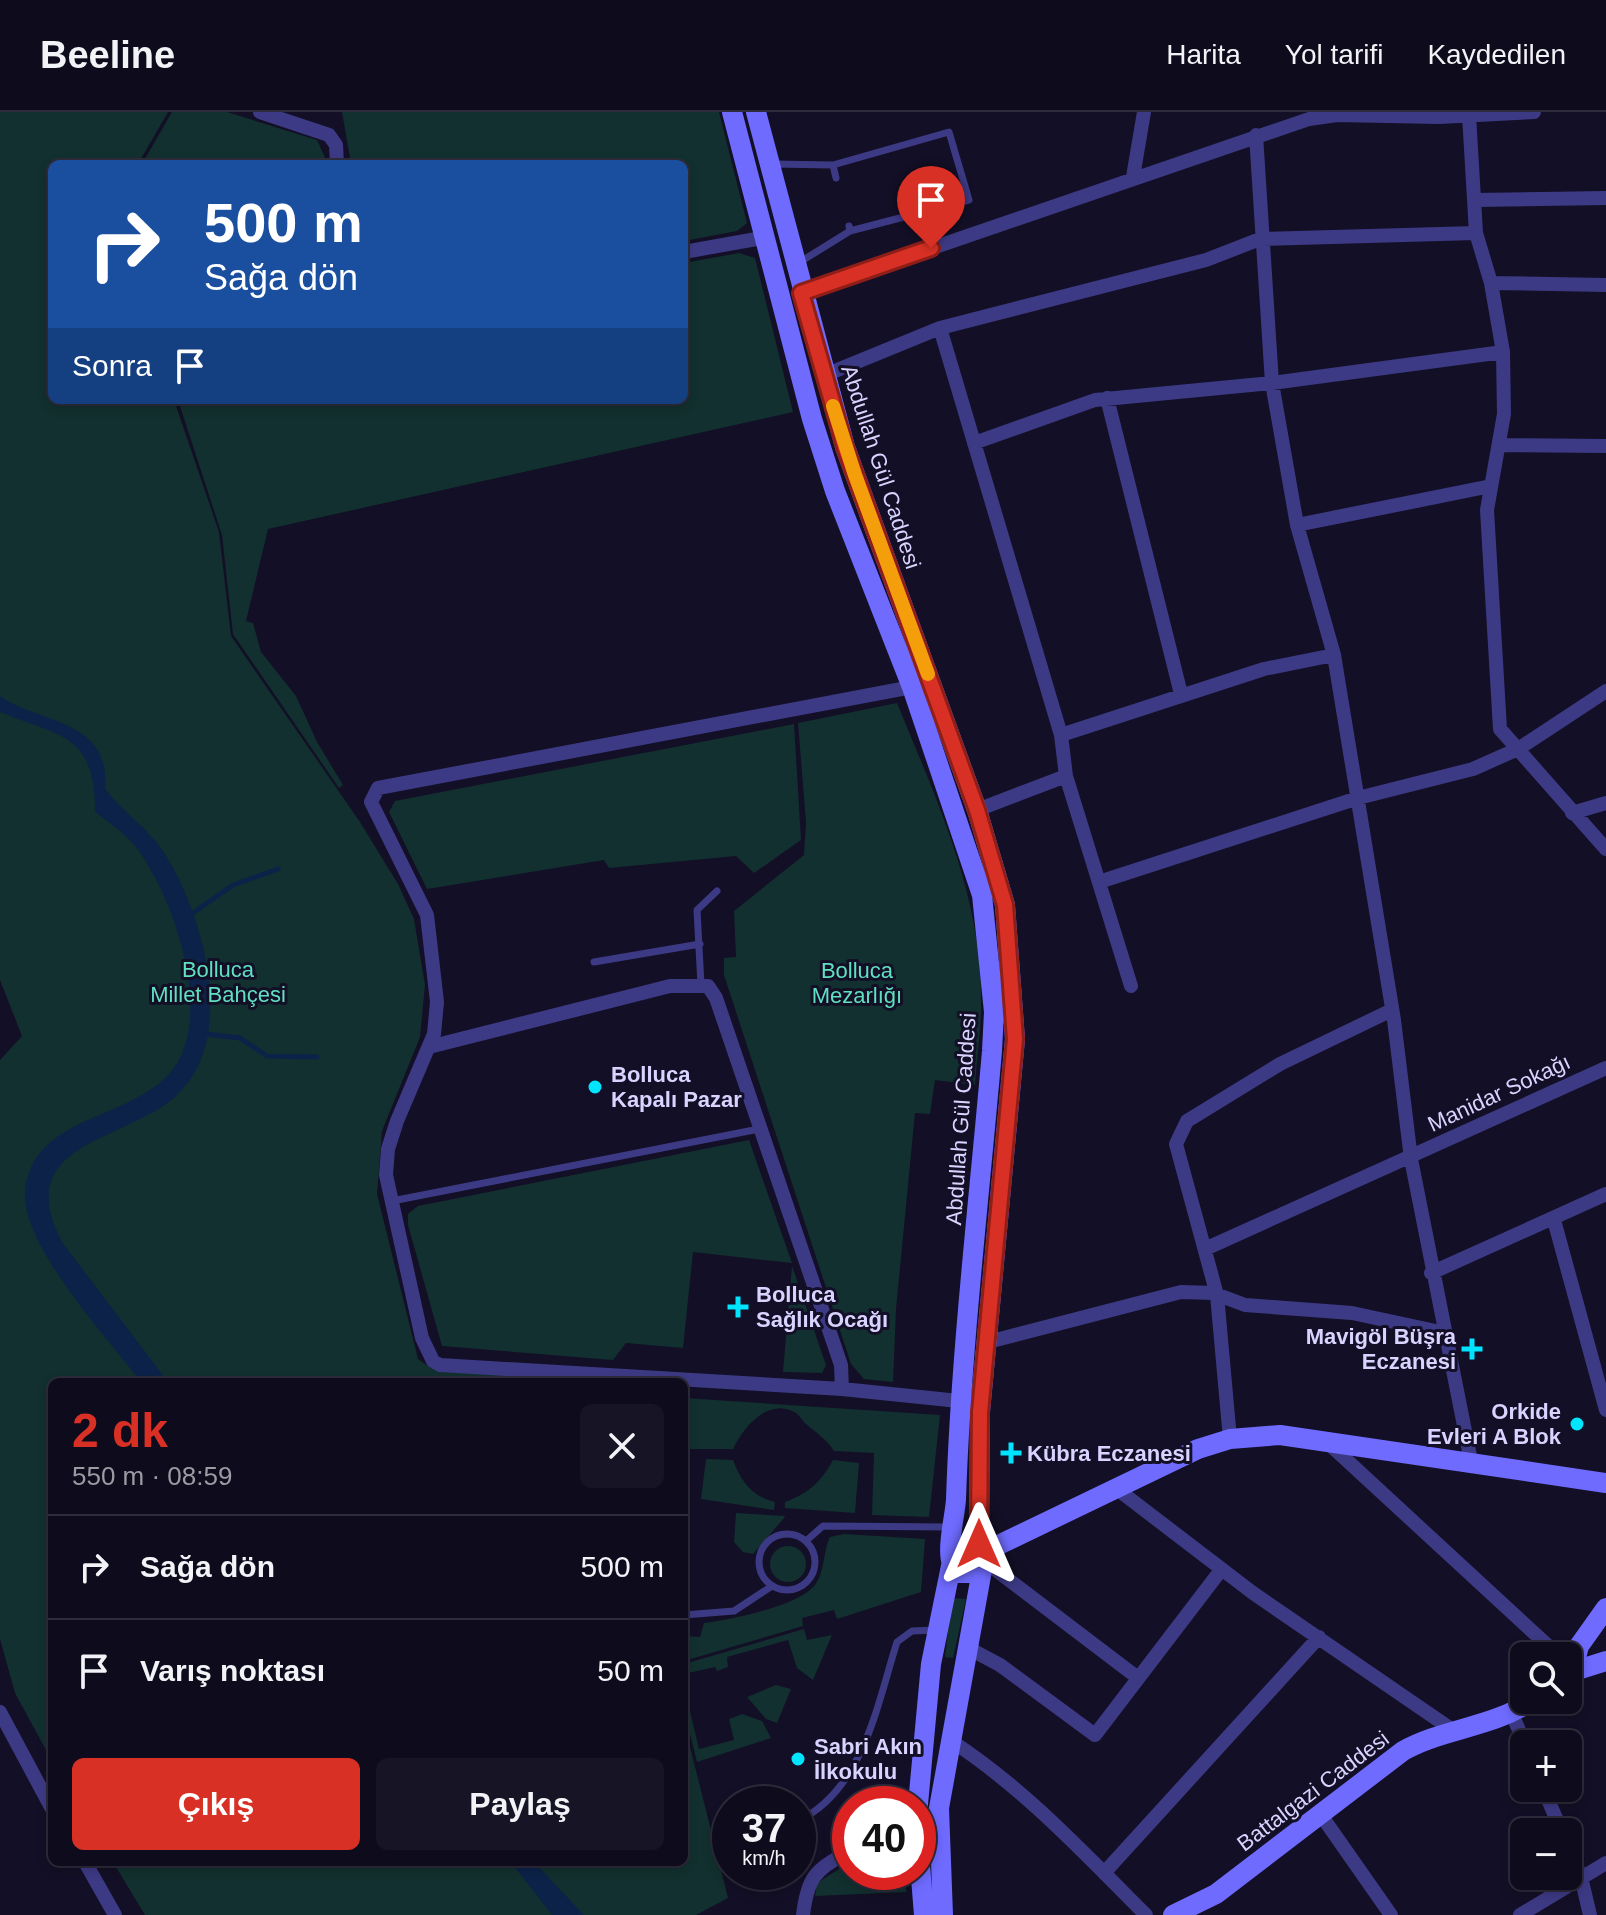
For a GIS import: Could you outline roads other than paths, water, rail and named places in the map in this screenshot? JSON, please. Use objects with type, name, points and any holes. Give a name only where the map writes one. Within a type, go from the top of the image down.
[{"type":"street","points":[[260,112],[329,135],[336,145],[337,160]]},
{"type":"street","name":"Abdullah Gül Caddesi","points":[[732,112],[762,238],[812,419],[835,491],[912,687],[982,895],[994,1012],[959,1401],[953,1536]]},
{"type":"street","name":"Abdullah Gül Caddesi","points":[[756,112],[801,293],[845,447],[977,810],[1005,905],[1015,1004],[1011,1105],[980,1412],[982,1555],[939,1808],[943,1915]]},
{"type":"street","points":[[1133,177],[1144,112]]},
{"type":"street","points":[[781,299],[1310,115],[1534,112]]},
{"type":"street","points":[[1469,115],[1476,233],[1491,283],[1503,352],[1504,414],[1487,510],[1500,729],[1606,849]]},
{"type":"street","points":[[1256,135],[1260,239],[1272,383],[1297,525],[1334,655],[1392,1010],[1411,1159],[1431,1273],[1471,1461]]},
{"type":"street","points":[[1475,200],[1606,198]]},
{"type":"street","points":[[825,375],[940,328],[1206,260],[1260,239],[1476,233]]},
{"type":"street","points":[[688,251],[762,238]]},
{"type":"street","points":[[1491,283],[1606,285]]},
{"type":"street","points":[[940,328],[1061,735],[1066,776],[1131,986]]},
{"type":"street","points":[[974,443],[1107,398],[1272,383],[1503,352]]},
{"type":"street","points":[[1107,398],[1181,694]]},
{"type":"street","points":[[1499,445],[1606,446]]},
{"type":"street","points":[[1297,525],[1491,486]]},
{"type":"street","points":[[1061,735],[1264,669],[1334,655]]},
{"type":"street","points":[[614,1378],[447,1366],[433,1361],[422,1338],[386,1175],[388,1149],[434,1034],[437,1002],[427,915],[371,802],[378,788],[912,687]]},
{"type":"street","points":[[1099,882],[1358,798],[1473,769],[1518,749],[1606,691]]},
{"type":"street","points":[[977,810],[1066,776]]},
{"type":"street","points":[[1572,813],[1606,803]]},
{"type":"street","points":[[429,1047],[670,986],[708,986],[716,998],[841,1365],[842,1389]]},
{"type":"street","points":[[1230,1439],[1217,1295],[1176,1144],[1187,1121],[1280,1064],[1392,1010]]},
{"type":"street","name":"Manidar Sokağı","points":[[1205,1249],[1411,1159],[1606,1068]]},
{"type":"street","points":[[1431,1273],[1606,1194]]},
{"type":"street","points":[[1554,1220],[1606,1410]]},
{"type":"street","points":[[988,1342],[1181,1292],[1217,1295],[1245,1305],[1352,1313],[1445,1333]]},
{"type":"street","points":[[688,1382],[842,1389],[959,1401]]},
{"type":"street","points":[[951,1566],[958,1573],[969,1574],[982,1555],[1198,1449],[1230,1439],[1280,1435],[1606,1483]]},
{"type":"street","points":[[1326,1442],[1542,1642]]},
{"type":"street","points":[[1117,1489],[1221,1570],[1457,1734]]},
{"type":"street","points":[[920,1786],[931,1664],[951,1566],[948,1555],[953,1536],[968,1538],[982,1555],[1138,1678]]},
{"type":"street","points":[[968,1648],[1000,1665],[1095,1735],[1221,1570]]},
{"type":"street","points":[[1582,1642],[1606,1608]]},
{"type":"street","points":[[1104,1873],[1319,1637]]},
{"type":"street","points":[[1582,1663],[1606,1661]]},
{"type":"street","points":[[0,1712],[48,1802]]},
{"type":"street","name":"Battalgazi Caddesi","points":[[1177,1914],[1216,1894],[1403,1751],[1424,1740],[1457,1734],[1510,1712]]},
{"type":"street","points":[[950,1740],[1008,1783],[1068,1835],[1146,1915]]},
{"type":"street","points":[[1321,1815],[1391,1915]]},
{"type":"street","points":[[803,1915],[811,1878],[819,1868],[832,1860]]},
{"type":"street","points":[[1582,1876],[1606,1863]]},
{"type":"street","points":[[87,1866],[115,1915]]},
{"type":"street","points":[[1582,1881],[1590,1915]]},
{"type":"street","points":[[922,1890],[924,1915]]},
{"type":"street","points":[[1520,1915],[1560,1890]]},
{"type":"lane","points":[[769,164],[833,165],[949,132],[969,200],[849,229],[794,266]]},
{"type":"lane","points":[[833,165],[836,178]]},
{"type":"lane","points":[[701,985],[697,910],[717,891]]},
{"type":"lane","points":[[594,962],[700,944]]},
{"type":"lane","points":[[392,1201],[759,1129]]},
{"type":"lane","points":[[806,1541],[823,1526],[839,1524],[953,1536]]},
{"type":"lane","points":[[688,1615],[734,1611],[772,1586],[794,1590],[809,1581],[816,1564],[815,1554],[806,1541],[785,1534],[768,1541],[759,1567],[772,1586]]},
{"type":"lane","points":[[816,1809],[831,1799],[850,1774],[897,1642],[912,1631],[938,1630]]},
{"type":"water","points":[[0,696],[70,727],[85,736],[97,749],[104,766],[105,789],[163,851],[191,907],[201,940],[208,974],[210,1008],[207,1041],[196,1070],[177,1095],[156,1111],[81,1148],[62,1163],[51,1183],[50,1209],[62,1242],[165,1378],[138,1378],[89,1317],[37,1238],[28,1214],[25,1192],[31,1167],[44,1148],[83,1122],[150,1090],[168,1075],[183,1052],[189,1024],[190,993],[185,960],[176,927],[150,869],[132,842],[95,812],[89,767],[81,753],[71,742],[57,734],[0,712]]},
{"type":"water","points":[[514,1866],[538,1866],[584,1915],[552,1915]]},
{"type":"waterway","points":[[187,917],[233,885],[278,869]]},
{"type":"waterway","points":[[205,1034],[240,1038],[267,1056],[317,1057]]},
{"type":"place","name":"Bolluca Kapalı Pazar","points":[[595,1087]]},
{"type":"place","name":"Bolluca Sağlık Ocağı","points":[[738,1307]]},
{"type":"place","name":"Mavigöl Büşra Eczanesi","points":[[1472,1349]]},
{"type":"place","name":"Orkide Evleri A Blok","points":[[1577,1424]]},
{"type":"place","name":"Kübra Eczanesi","points":[[1011,1453]]},
{"type":"place","name":"Sabri Akın İlkokulu","points":[[798,1759]]},
{"type":"park label","name":"Bolluca Millet Bahçesi","points":[[218,982]]},
{"type":"park label","name":"Bolluca Mezarlığı","points":[[857,982]]}]
